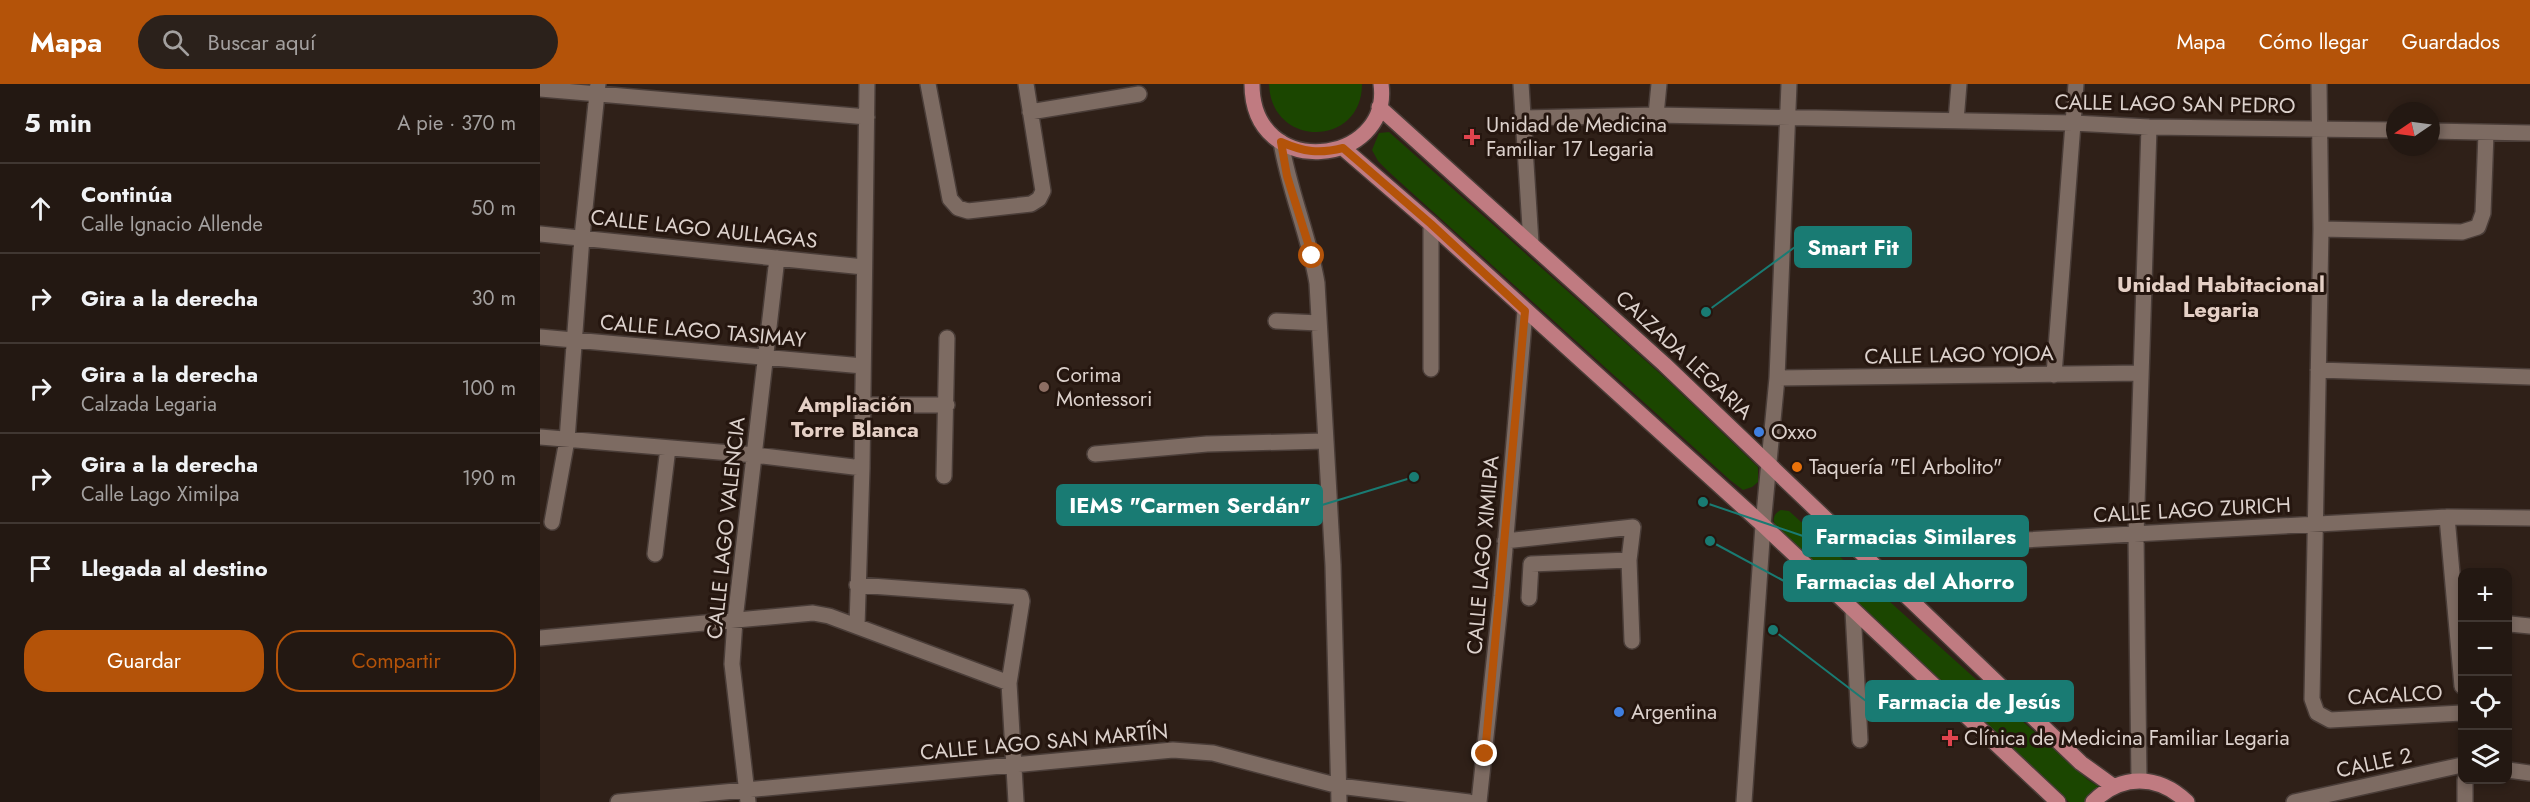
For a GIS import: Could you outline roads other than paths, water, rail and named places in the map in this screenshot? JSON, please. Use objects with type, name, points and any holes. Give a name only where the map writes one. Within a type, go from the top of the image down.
[{"type":"main road","points":[[1252,84],[1252,96],[1257,114],[1267,130],[1281,142],[1301,151],[1322,153],[1343,148],[1365,131],[1379,107],[1381,84]]},
{"type":"main road","name":"CALZADA LEGARIA","points":[[1379,107],[1531,243],[1770,464],[2081,763],[2114,786]]},
{"type":"main road","points":[[1343,148],[1431,224],[1763,525],[2058,802]]},
{"type":"main road","points":[[2093,802],[2114,786],[2139,780],[2159,783],[2176,792],[2187,802]]},
{"type":"street","points":[[858,626],[867,84]]},
{"type":"street","points":[[928,84],[950,199],[958,208],[968,211],[1031,204],[1039,199],[1042,191],[1026,84]]},
{"type":"street","points":[[1521,84],[1531,243]]},
{"type":"street","points":[[1656,115],[1659,84]]},
{"type":"street","points":[[1744,802],[1763,525],[1778,378],[1789,84]]},
{"type":"street","points":[[1956,121],[1959,84]]},
{"type":"street","points":[[2054,375],[2076,84]]},
{"type":"street","points":[[2316,524],[2321,229],[2319,84]]},
{"type":"street","points":[[540,89],[597,89],[867,117]]},
{"type":"street","points":[[552,522],[567,440],[582,237],[597,89]]},
{"type":"street","points":[[1030,112],[1139,94]]},
{"type":"street","name":"CALLE LAGO SAN PEDRO","points":[[1522,118],[1656,115],[2073,123],[2149,127],[2319,127],[2386,130]]},
{"type":"street","points":[[2139,780],[2136,535],[2149,127]]},
{"type":"street","points":[[2440,131],[2530,133]]},
{"type":"street","points":[[2321,229],[2462,232],[2478,227],[2483,213],[2486,133]]},
{"type":"street","points":[[1281,142],[1287,176],[1312,256],[1317,283],[1333,565],[1340,802]]},
{"type":"street","points":[[1431,224],[1431,369]]},
{"type":"street","name":"CALLE LAGO AULLAGAS","points":[[540,234],[864,267]]},
{"type":"street","name":"CALLE LAGO VALENCIA","points":[[747,797],[732,664],[735,620],[777,258]]},
{"type":"street","name":"CALLE LAGO XIMILPA","points":[[1479,802],[1525,311]]},
{"type":"street","points":[[1276,321],[1319,323]]},
{"type":"street","name":"CALLE LAGO TASIMAY","points":[[540,337],[863,366]]},
{"type":"street","points":[[944,476],[947,338]]},
{"type":"street","points":[[2318,370],[2530,377]]},
{"type":"street","name":"CALLE LAGO YOJOA","points":[[1778,378],[2141,373]]},
{"type":"street","points":[[863,405],[947,405]]},
{"type":"street","points":[[540,438],[755,455],[862,468]]},
{"type":"street","points":[[1095,454],[1207,444],[1325,441]]},
{"type":"street","points":[[656,554],[668,448]]},
{"type":"street","points":[[2447,517],[2462,676]]},
{"type":"street","name":"CALLE LAGO ZURICH","points":[[1857,549],[2447,517],[2530,518]]},
{"type":"street","name":"CACALCO","points":[[2316,524],[2312,699],[2317,713],[2330,720],[2458,712]]},
{"type":"street","points":[[1505,541],[1634,527],[1629,560],[1632,641]]},
{"type":"street","points":[[1529,598],[1531,564],[1629,560]]},
{"type":"street","points":[[857,585],[1021,597],[1009,683],[1012,765],[1016,802]]},
{"type":"street","points":[[1853,611],[1860,740]]},
{"type":"street","points":[[540,638],[813,613],[858,626],[1009,683]]},
{"type":"street","points":[[2512,624],[2530,626]]},
{"type":"street","name":"CALLE LAGO SAN MARTÍN","points":[[618,802],[747,797],[1012,765],[1173,750],[1213,753],[1339,786],[1469,802]]},
{"type":"street","name":"CALLE 2","points":[[2294,802],[2458,766]]},
{"type":"street","points":[[2512,770],[2530,772]]},
{"type":"street","points":[[2465,784],[2465,802]]},
{"type":"place","name":"Unidad de Medicina Familiar 17 Legaria","points":[[1472,137]]},
{"type":"place","name":"Smart Fit","points":[[1706,312]]},
{"type":"place","name":"Corima Montessori","points":[[1044,387]]},
{"type":"place","name":"Oxxo","points":[[1759,432]]},
{"type":"place","name":"Taquería \"El Arbolito\"","points":[[1797,467]]},
{"type":"place","name":"IEMS \"Carmen Serdán\"","points":[[1414,477]]},
{"type":"place","name":"Farmacias Similares","points":[[1703,502]]},
{"type":"place","name":"Farmacias del Ahorro","points":[[1710,541]]},
{"type":"place","name":"Farmacia de Jesús","points":[[1773,630]]},
{"type":"place","name":"Argentina","points":[[1619,712]]},
{"type":"place","name":"Clínica de Medicina Familiar Legaria","points":[[1950,738]]},
{"type":"district","name":"Unidad Habitacional Legaria","points":[[2221,296]]},
{"type":"district","name":"Ampliación Torre Blanca","points":[[855,416]]}]
